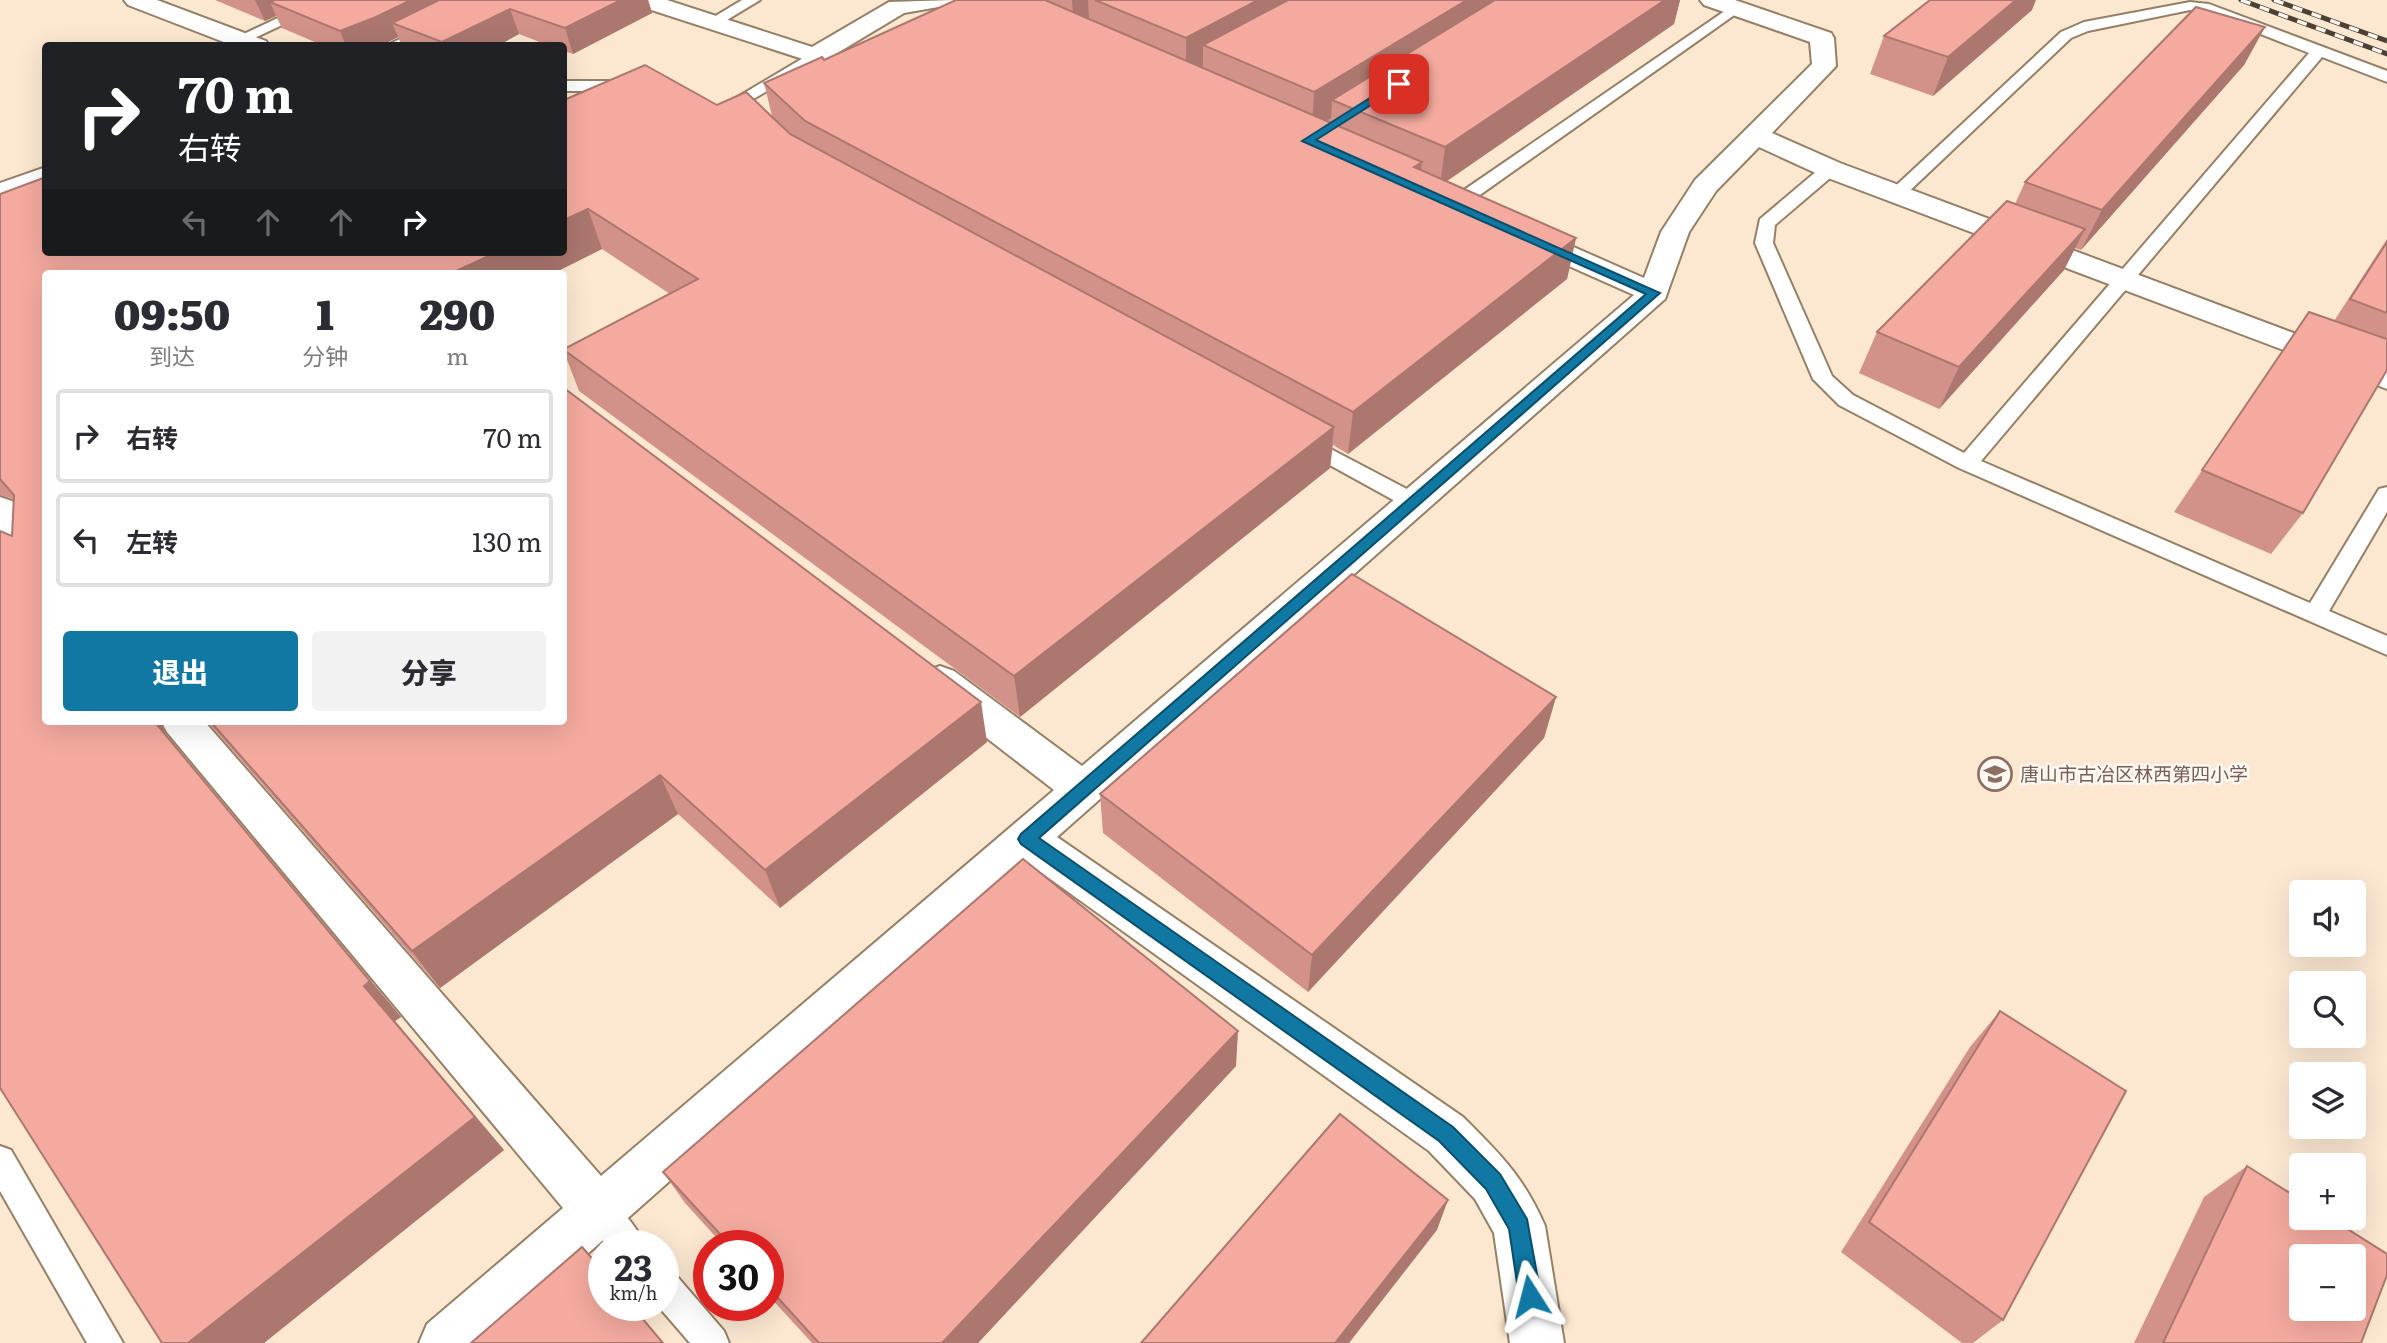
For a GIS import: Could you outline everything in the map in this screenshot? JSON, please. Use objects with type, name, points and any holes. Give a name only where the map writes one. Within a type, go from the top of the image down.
[{"type":"street","points":[[644,0],[815,56],[902,3],[942,0]]},
{"type":"street","points":[[149,2],[249,42]]},
{"type":"street","points":[[446,1343],[613,1228],[1027,839],[1654,293],[1675,232],[1705,186],[1824,66],[1822,38],[1723,4]]},
{"type":"street","points":[[1755,135],[1830,169],[2387,379]]},
{"type":"street","points":[[0,192],[42,176]]},
{"type":"street","points":[[1429,194],[1479,216]]},
{"type":"street","points":[[1504,227],[1654,293]]},
{"type":"street","points":[[0,509],[41,556],[0,568]]},
{"type":"street","points":[[918,665],[1083,790]]},
{"type":"street","points":[[184,725],[613,1228]]},
{"type":"street","points":[[1027,839],[1446,1134],[1493,1182],[1519,1226],[1537,1343]]},
{"type":"lane","points":[[249,42],[328,0]]},
{"type":"lane","points":[[401,42],[489,0]]},
{"type":"lane","points":[[712,23],[753,0]]},
{"type":"lane","points":[[1454,205],[1723,4]]},
{"type":"lane","points":[[1896,194],[2066,35],[2084,27],[2190,6],[2204,7],[2387,77]]},
{"type":"lane","points":[[1967,463],[2319,51]]},
{"type":"lane","points":[[701,111],[713,116],[743,106],[815,56]]},
{"type":"lane","points":[[567,86],[641,86]]},
{"type":"lane","points":[[1830,169],[1766,223],[1764,243],[1824,379],[1846,400],[1967,463],[2387,646]]},
{"type":"lane","points":[[1292,435],[1414,502]]},
{"type":"lane","points":[[2314,615],[2387,494]]},
{"type":"lane","points":[[0,1161],[106,1343]]},
{"type":"lane","points":[[679,1305],[712,1343]]},
{"type":"building","points":[[411,0],[340,31],[270,2]]},
{"type":"building","points":[[439,0],[621,0],[565,28],[510,9],[442,42],[392,23]]},
{"type":"building","points":[[956,0],[1045,0],[1422,162],[1414,167],[1576,238],[1353,412],[805,121],[764,83],[822,57],[824,60]]},
{"type":"building","points":[[1095,0],[1258,0],[1186,38]]},
{"type":"building","points":[[1288,0],[1467,0],[1314,92],[1203,45]]},
{"type":"building","points":[[1495,0],[1665,0],[1445,147],[1332,100]]},
{"type":"building","points":[[1930,0],[2016,0],[1948,57],[1884,36]]},
{"type":"building","points":[[2196,7],[2265,27],[2102,210],[2025,182]]},
{"type":"building","points":[[645,65],[717,105],[746,92],[790,134],[1334,427],[1014,676],[567,352],[567,347],[698,279],[588,209],[567,219],[567,99]]},
{"type":"building","points":[[42,178],[42,256],[488,256],[458,270],[42,270],[42,725],[157,725],[370,981],[364,986],[475,1117],[188,1343],[162,1343],[0,1088],[0,531],[12,536],[14,495],[0,479],[0,194]]},
{"type":"building","points":[[2007,201],[2085,229],[1959,367],[1877,332]]},
{"type":"building","points":[[2387,242],[2387,313],[2350,299]]},
{"type":"building","points":[[2309,312],[2387,339],[2387,370],[2303,513],[2202,470]]},
{"type":"building","points":[[567,390],[981,702],[765,870],[660,775],[412,951],[214,725],[567,725]]},
{"type":"building","points":[[1352,574],[1556,697],[1312,955],[1100,794]]},
{"type":"building","points":[[1023,859],[1238,1031],[942,1343],[819,1343],[784,1305],[784,1230],[716,1230],[663,1172]]},
{"type":"building","points":[[2000,1011],[2126,1091],[2003,1320],[1869,1222]]},
{"type":"building","points":[[1340,1114],[1448,1200],[1335,1343],[1141,1343]]},
{"type":"building","points":[[2247,1166],[2289,1192],[2289,1230],[2349,1230],[2387,1254],[2387,1275],[2361,1343],[2163,1343]]},
{"type":"building","points":[[582,1247],[588,1254],[588,1321],[645,1321],[663,1343],[471,1343]]},
{"type":"railway","points":[[2241,0],[2387,54]]},
{"type":"railway","points":[[2274,0],[2387,41]]},
{"type":"place","name":"唐山市古冶区林西第四小学","points":[[1995,774]]},
{"type":"route","points":[[1399,84],[1307,141],[1654,293],[1027,839],[1446,1134],[1493,1182],[1519,1226],[1530,1296]]}]
